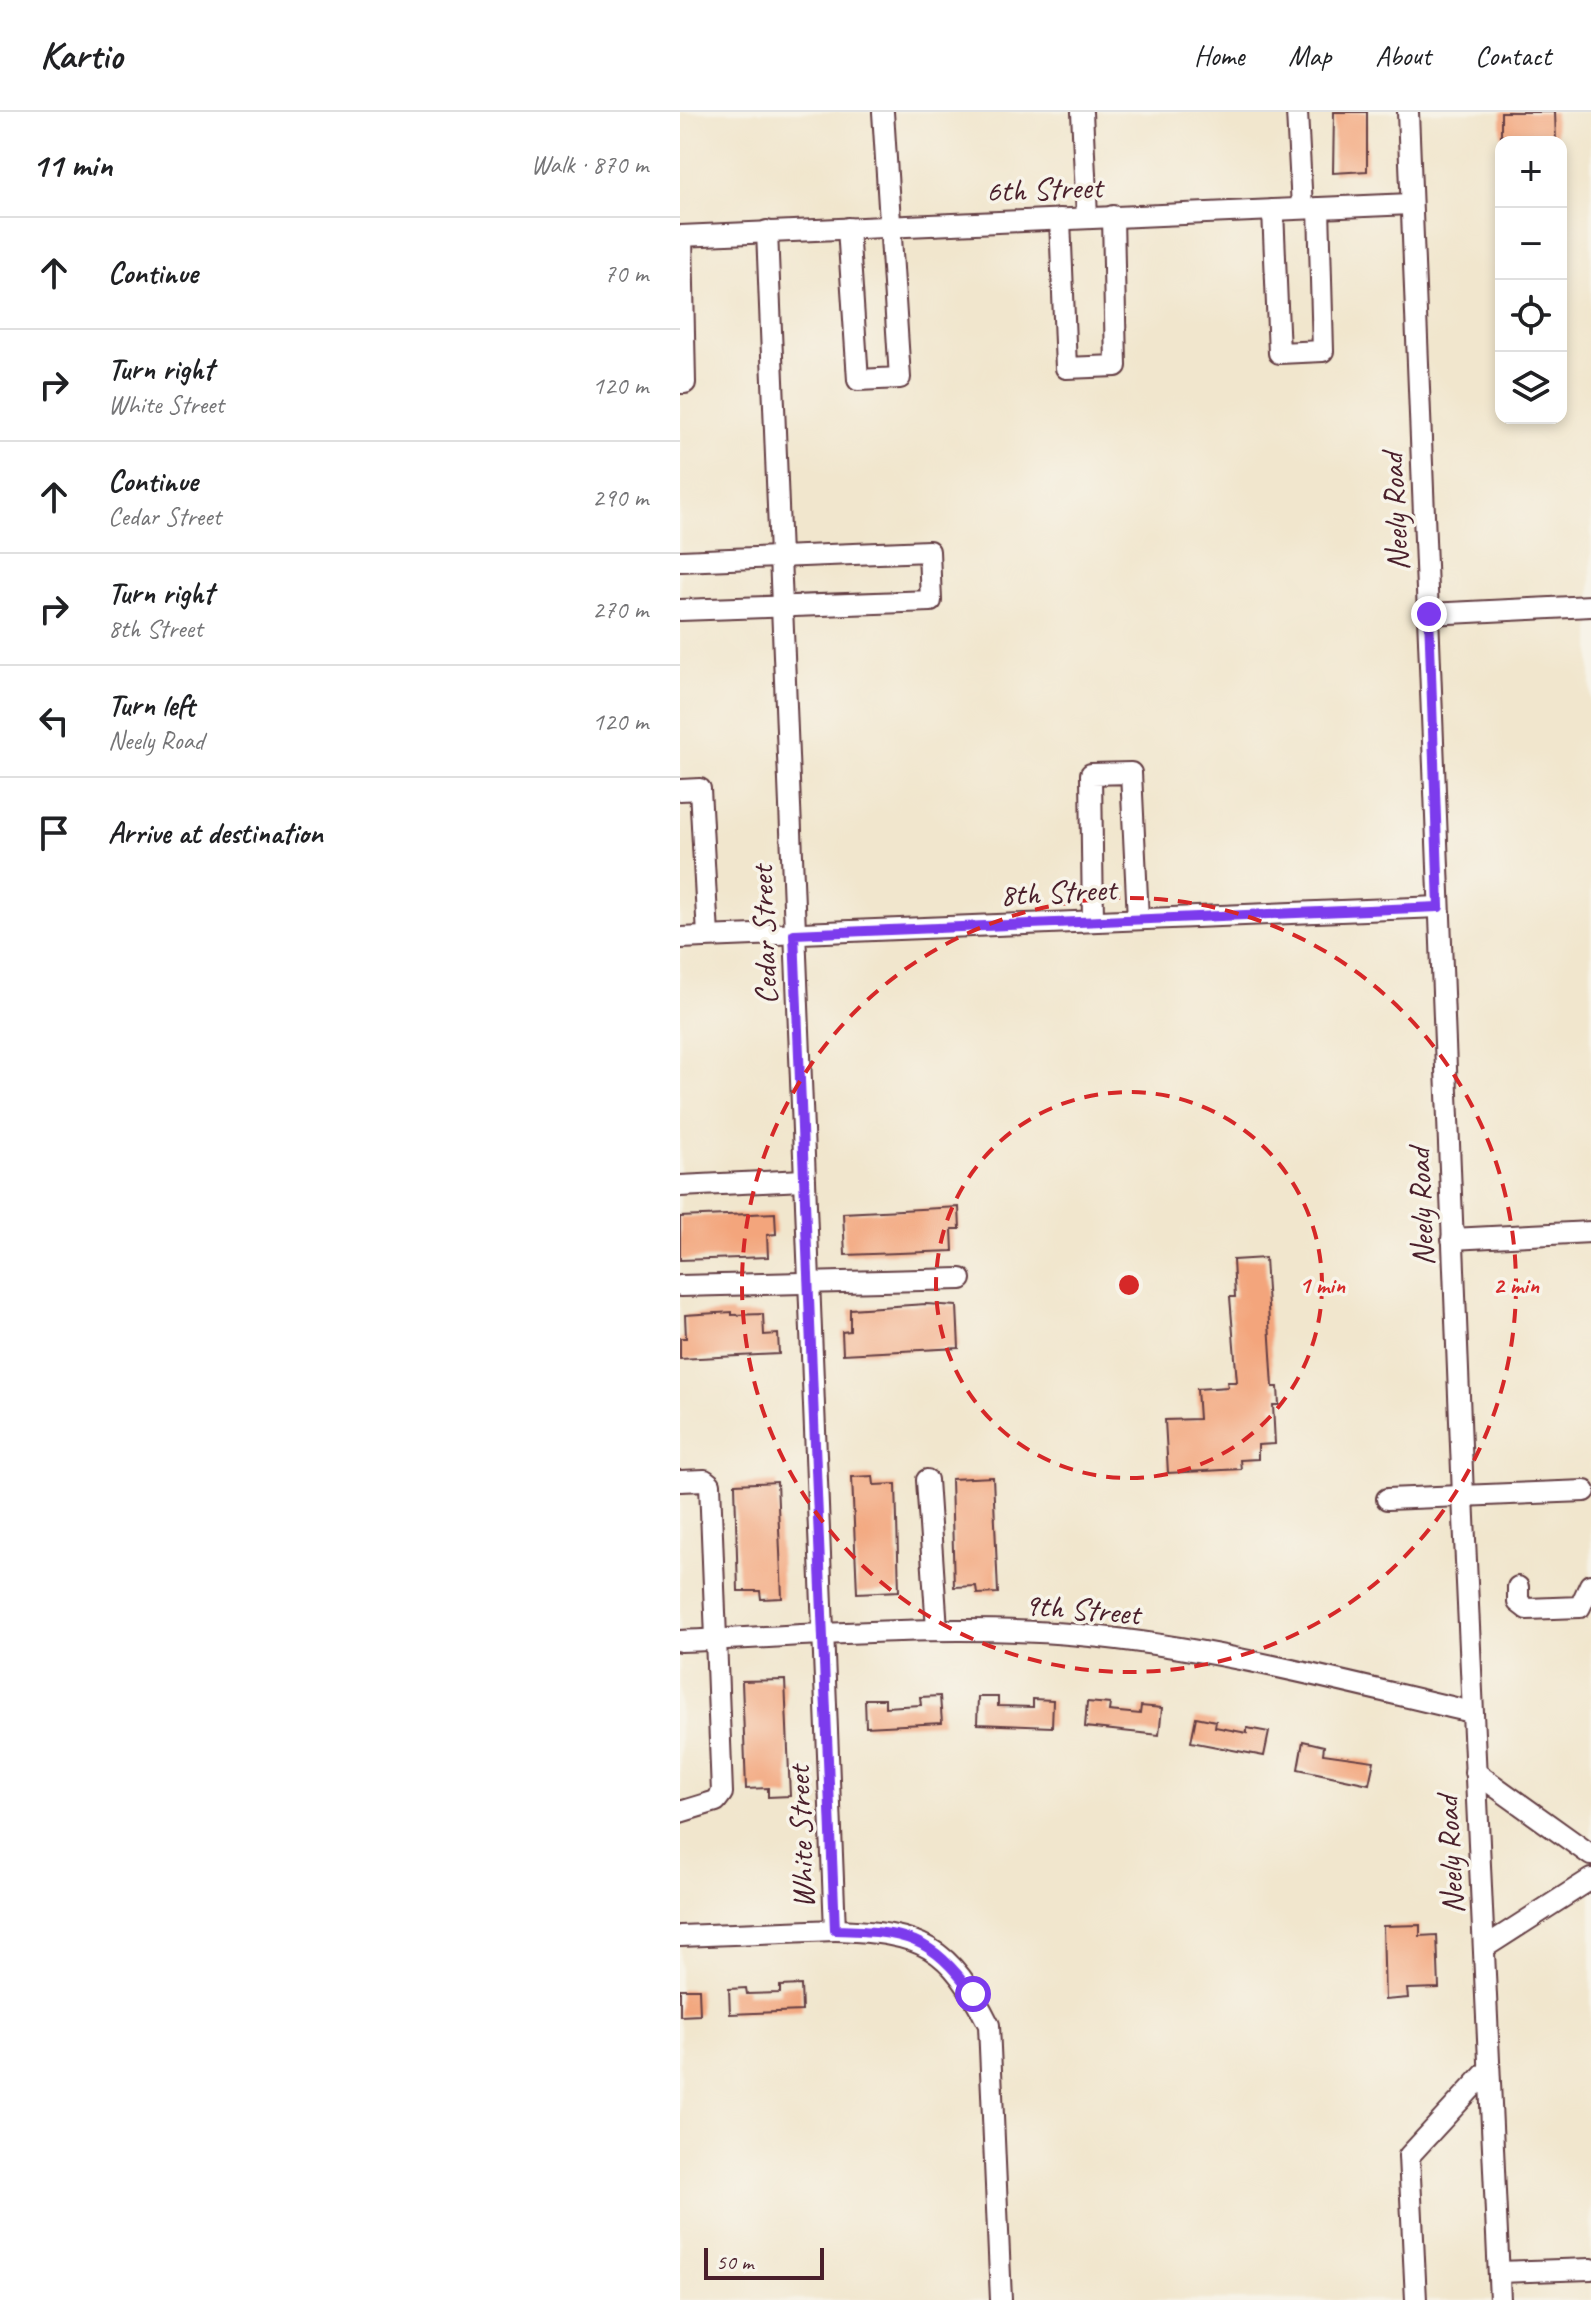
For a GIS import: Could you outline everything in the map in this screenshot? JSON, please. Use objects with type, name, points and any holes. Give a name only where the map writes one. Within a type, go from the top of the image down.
[{"type":"street","points":[[848,228],[858,380],[900,378],[894,245],[889,226],[883,112]]},
{"type":"street","points":[[1082,112],[1087,217]]},
{"type":"street","points":[[1273,210],[1279,353],[1323,351],[1310,208],[1297,112]]},
{"type":"street","name":"Neely Road","points":[[1408,112],[1452,1239],[1500,2300]]},
{"type":"street","name":"6th Street","points":[[681,236],[1411,204]]},
{"type":"street","points":[[1060,219],[1066,368],[1104,367],[1116,366],[1113,216]]},
{"type":"street","name":"Cedar Street","points":[[767,231],[822,1636]]},
{"type":"street","points":[[680,383],[685,383],[681,236]]},
{"type":"street","points":[[680,561],[929,551],[931,601],[680,610]]},
{"type":"street","points":[[1429,614],[1591,606]]},
{"type":"street","points":[[1093,921],[1091,774],[1131,773],[1138,919]]},
{"type":"street","points":[[680,790],[700,789],[708,936]]},
{"type":"street","name":"8th Street","points":[[680,938],[1439,907]]},
{"type":"street","points":[[680,1186],[803,1180]]},
{"type":"street","points":[[1452,1239],[1591,1232]]},
{"type":"street","points":[[680,1286],[961,1279]]},
{"type":"street","points":[[680,1481],[705,1480],[710,1484],[722,1793],[716,1801],[680,1812]]},
{"type":"street","points":[[927,1480],[937,1629]]},
{"type":"street","points":[[1387,1499],[1585,1491]]},
{"type":"street","points":[[1518,1587],[1518,1602],[1527,1609],[1580,1607],[1590,1585]]},
{"type":"street","name":"9th Street","points":[[680,1641],[937,1629],[1079,1635],[1234,1656],[1472,1712]]},
{"type":"street","name":"White Street","points":[[680,1936],[835,1930],[822,1636]]},
{"type":"street","points":[[1475,1772],[1591,1855]]},
{"type":"street","points":[[1485,1947],[1591,1879]]},
{"type":"street","points":[[835,1930],[914,1938],[949,1962],[973,1994],[989,2025],[1001,2300]]},
{"type":"street","points":[[1416,2300],[1409,2156],[1489,2069]]},
{"type":"street","points":[[1499,2272],[1591,2269]]},
{"type":"building","points":[[1334,112],[1367,112],[1367,171],[1333,173]]},
{"type":"building","points":[[1501,112],[1555,112],[1556,136],[1501,136]]},
{"type":"building","points":[[959,1207],[960,1229],[952,1229],[953,1251],[845,1255],[843,1213]]},
{"type":"building","points":[[775,1213],[776,1234],[767,1235],[768,1257],[680,1260],[680,1217]]},
{"type":"building","points":[[1265,1258],[1273,1387],[1278,1387],[1279,1405],[1273,1405],[1275,1444],[1258,1445],[1258,1459],[1240,1460],[1241,1469],[1168,1473],[1165,1420],[1199,1419],[1197,1389],[1228,1387],[1227,1382],[1237,1382],[1230,1297],[1235,1297],[1233,1260]]},
{"type":"building","points":[[926,1304],[957,1306],[959,1348],[843,1354],[842,1332],[850,1331],[850,1309]]},
{"type":"building","points":[[732,1312],[732,1315],[763,1314],[764,1335],[778,1334],[779,1354],[680,1359],[680,1338],[686,1338],[685,1315]]},
{"type":"building","points":[[873,1476],[874,1485],[896,1484],[899,1591],[857,1593],[852,1477]]},
{"type":"building","points":[[993,1477],[998,1593],[977,1594],[976,1586],[954,1587],[951,1479]]},
{"type":"building","points":[[777,1482],[782,1598],[761,1599],[760,1591],[738,1591],[735,1484]]},
{"type":"building","points":[[785,1680],[790,1796],[768,1797],[768,1788],[746,1789],[742,1681]]},
{"type":"building","points":[[940,1696],[942,1723],[866,1727],[865,1699],[885,1699],[885,1707],[921,1705],[920,1697]]},
{"type":"building","points":[[978,1697],[998,1697],[998,1706],[1033,1707],[1033,1699],[1053,1700],[1052,1727],[977,1724]]},
{"type":"building","points":[[1087,1702],[1110,1704],[1109,1711],[1140,1714],[1141,1706],[1162,1708],[1159,1735],[1085,1727]]},
{"type":"building","points":[[1196,1717],[1216,1721],[1215,1727],[1247,1733],[1247,1728],[1269,1732],[1264,1756],[1191,1742]]},
{"type":"building","points":[[1303,1741],[1324,1746],[1323,1754],[1374,1761],[1369,1784],[1298,1769]]},
{"type":"building","points":[[1420,1925],[1420,1936],[1437,1935],[1439,1988],[1407,1989],[1408,1998],[1385,2000],[1383,1926]]},
{"type":"building","points":[[801,1985],[802,2011],[730,2014],[729,1989],[746,1988],[747,1994],[780,1993],[780,1986]]},
{"type":"building","points":[[680,1989],[699,1989],[700,2015],[680,2016]]},
{"type":"route","points":[[973,1994],[949,1962],[914,1938],[874,1931],[835,1930],[794,934],[1439,907],[1429,614]]}]
